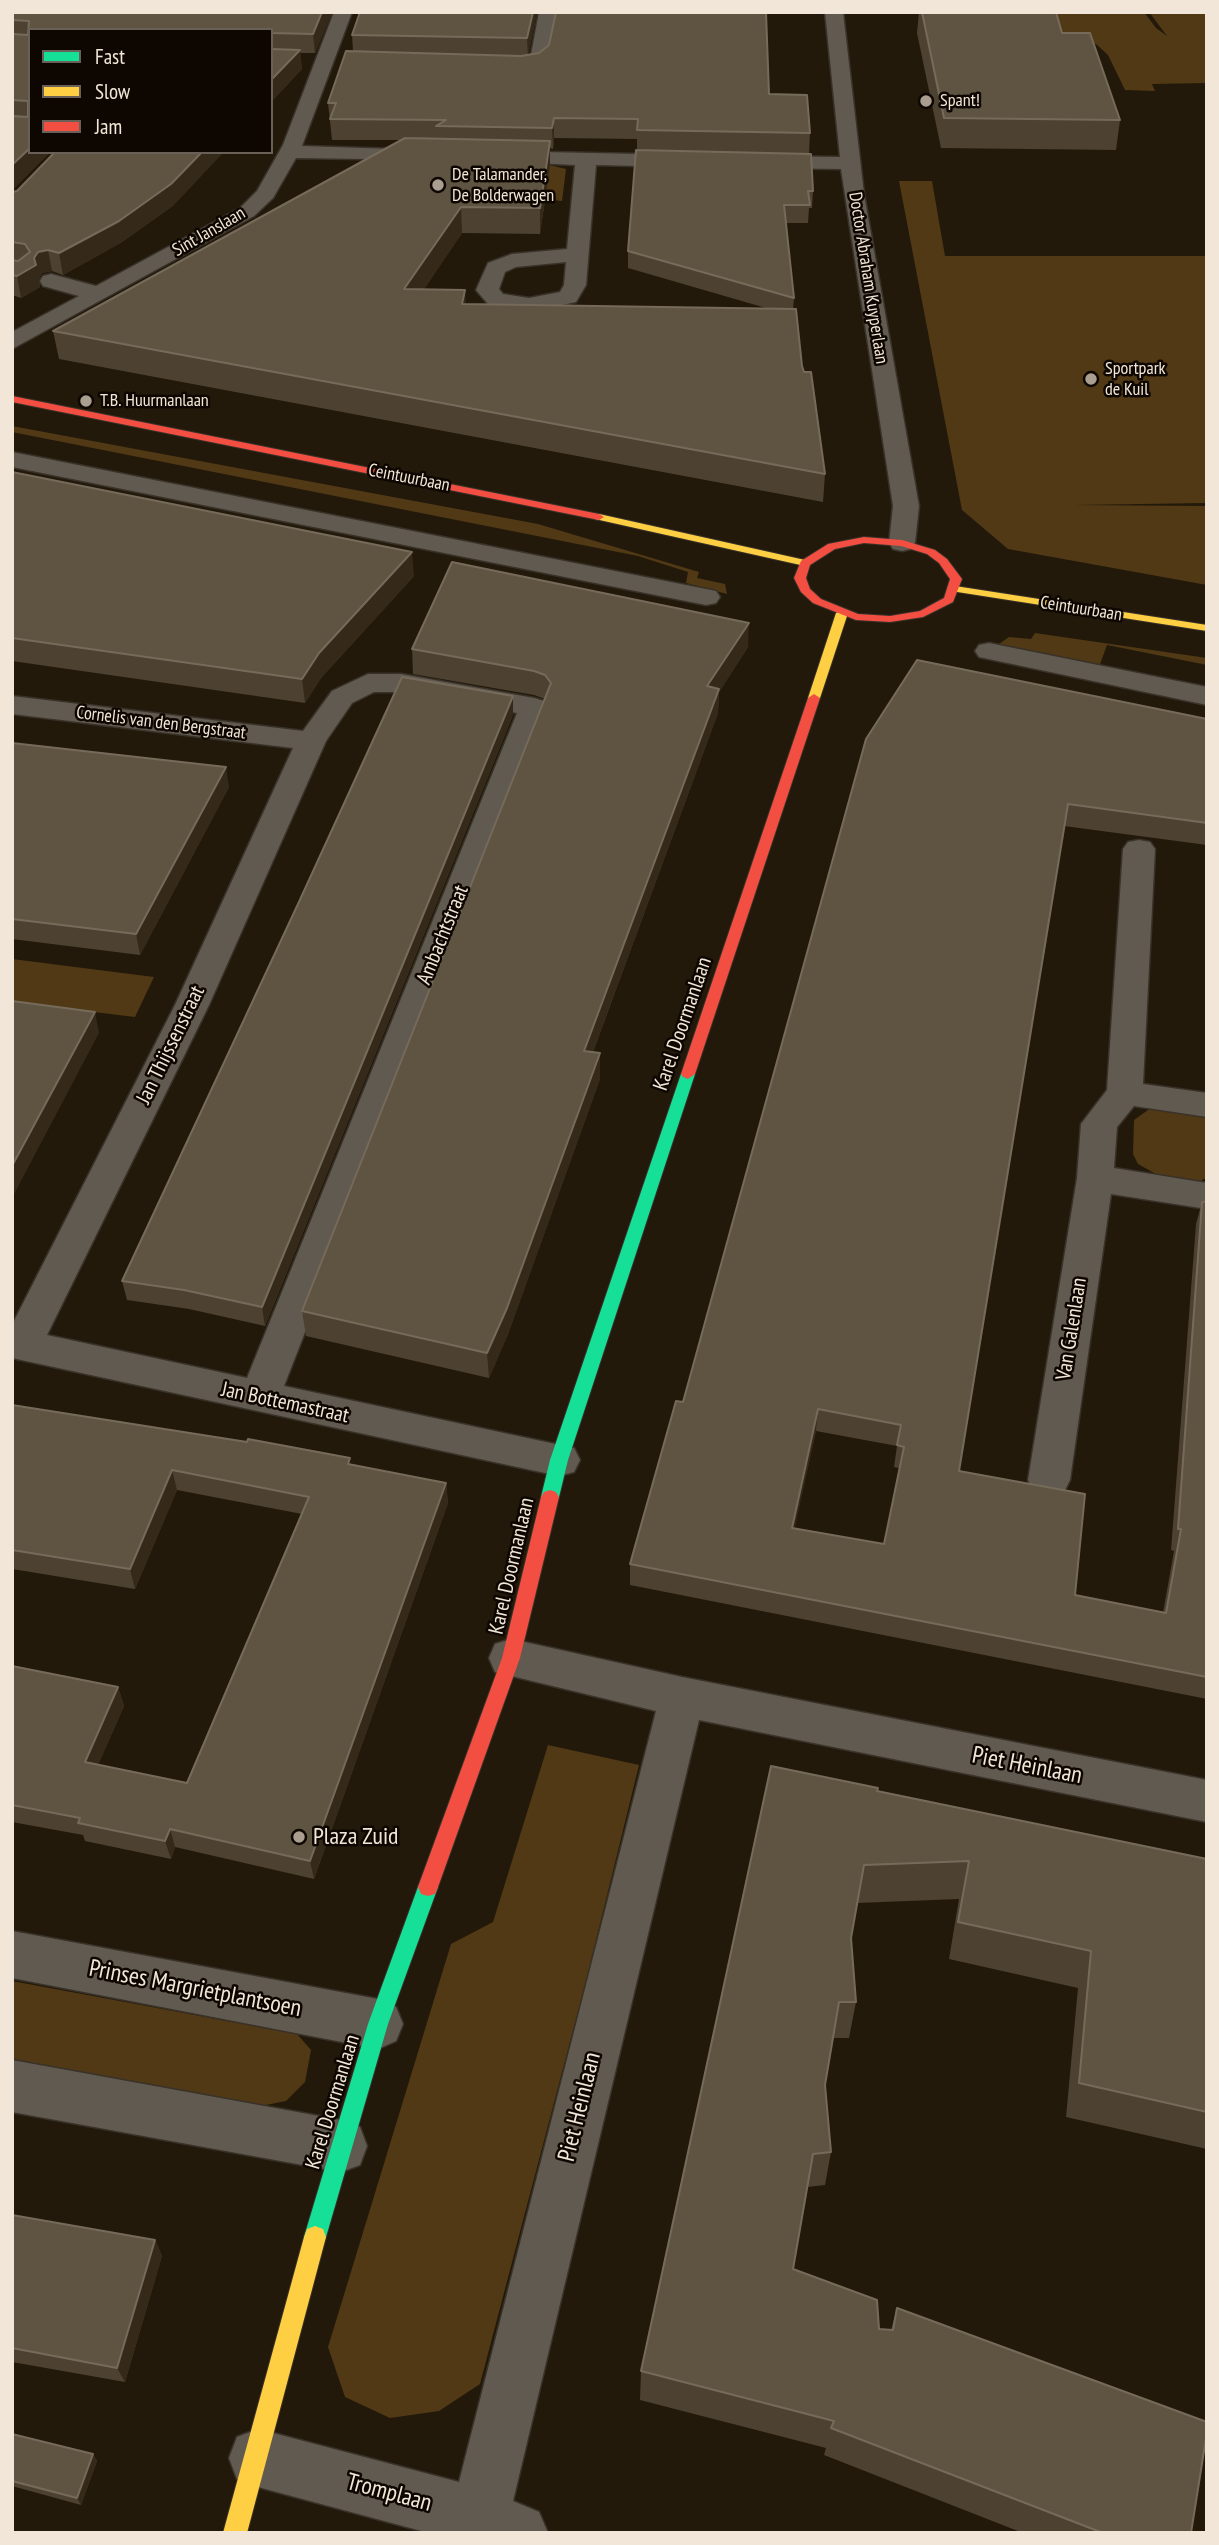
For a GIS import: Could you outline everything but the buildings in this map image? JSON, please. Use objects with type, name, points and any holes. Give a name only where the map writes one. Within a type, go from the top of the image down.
[{"type":"street","name":"Sint Janslaan","points":[[12,342],[247,212],[266,194],[284,147],[331,63],[343,12]]},
{"type":"street","points":[[482,66],[522,67],[538,64],[548,12]]},
{"type":"street","name":"Doctor Abraham Kuyperlaan","points":[[834,12],[850,163],[906,506],[902,543]]},
{"type":"street","points":[[298,61],[331,63]]},
{"type":"street","points":[[284,147],[452,156]]},
{"type":"street","points":[[478,157],[711,161]]},
{"type":"street","points":[[576,255],[586,159]]},
{"type":"street","points":[[738,162],[850,163]]},
{"type":"street","points":[[51,281],[99,294]]},
{"type":"street","name":"Ceintuurbaan","points":[[12,400],[560,508],[805,563]]},
{"type":"street","points":[[12,459],[706,597]]},
{"type":"street","points":[[873,540],[902,543],[931,552],[943,561],[956,579],[955,589],[948,600],[936,609],[907,618],[872,619],[842,613],[817,601],[805,590],[800,578],[805,563],[816,553],[847,542],[873,540]]},
{"type":"street","name":"Ceintuurbaan","points":[[955,589],[1207,628]]},
{"type":"street","name":"Karel Doormanlaan","points":[[235,2533],[258,2458],[341,2146],[378,2024],[512,1658],[559,1460],[842,613]]},
{"type":"street","points":[[989,651],[1207,696]]},
{"type":"street","name":"Ambachtstraat","points":[[259,1398],[534,707],[401,683],[368,683],[342,697],[311,741]]},
{"type":"street","name":"Cornelis van den Bergstraat","points":[[12,705],[311,741]]},
{"type":"street","name":"Jan Thijssenstraat","points":[[17,1344],[192,1005],[311,741]]},
{"type":"street","points":[[1139,849],[1125,1093],[1207,1105]]},
{"type":"street","name":"Van Galenlaan","points":[[1049,1480],[1095,1178],[1099,1124],[1125,1093]]},
{"type":"street","points":[[1095,1178],[1207,1196]]},
{"type":"street","name":"Jan Bottemastraat","points":[[17,1344],[259,1398],[559,1460]]},
{"type":"street","name":"Piet Heinlaan","points":[[512,1658],[682,1697],[1207,1801]]},
{"type":"street","name":"Piet Heinlaan","points":[[499,2525],[682,1697]]},
{"type":"street","name":"Prinses Margrietplantsoen","points":[[12,1954],[378,2024]]},
{"type":"street","points":[[12,2085],[341,2146]]},
{"type":"street","name":"Tromplaan","points":[[258,2458],[499,2525]]},
{"type":"shaded area","points":[[1047,12],[1144,12],[1156,28],[1167,36],[1149,12],[1207,12],[1207,83],[1152,84],[1155,91],[1125,90],[1108,55],[1096,44],[1064,38]]},
{"type":"shaded area","points":[[545,164],[566,169],[562,201],[542,199]]},
{"type":"shaded area","name":"Sportpark de Kuil","points":[[899,181],[932,181],[945,256],[1207,256],[1207,503],[1075,505],[1207,506],[1207,585],[1008,549],[962,510]]},
{"type":"shaded area","points":[[12,426],[538,524],[699,572],[697,578],[725,584],[727,594],[686,583],[688,572],[638,556],[12,432]]},
{"type":"shaded area","points":[[1035,633],[1207,658],[1207,665],[1107,645],[1099,667],[996,646],[1009,637],[1031,639]]},
{"type":"shaded area","points":[[12,959],[154,977],[135,1017],[12,1002]]},
{"type":"shaded area","points":[[1174,1106],[1207,1111],[1207,1179],[1203,1179],[1200,1184],[1163,1178],[1138,1164],[1133,1154],[1134,1120],[1148,1110]]},
{"type":"shaded area","points":[[548,1745],[639,1765],[586,1981],[480,2384],[439,2411],[390,2418],[345,2397],[328,2347],[451,1944],[493,1922]]},
{"type":"shaded area","points":[[12,1981],[297,2034],[311,2050],[305,2082],[286,2101],[261,2106],[12,2066]]},
{"type":"traffic: fast","points":[[550,1497],[559,1460],[688,1074]]},
{"type":"traffic: fast","points":[[315,2237],[378,2024],[428,1887]]},
{"type":"traffic: slow","points":[[599,517],[805,563]]},
{"type":"traffic: slow","points":[[955,589],[1207,628]]},
{"type":"traffic: slow","points":[[814,698],[842,613]]},
{"type":"traffic: slow","points":[[235,2533],[315,2237]]},
{"type":"traffic: jam","points":[[12,399],[599,517]]},
{"type":"traffic: jam","points":[[864,540],[902,543],[931,552],[943,561],[956,579],[949,600],[923,614],[890,619],[856,617],[817,601],[805,590],[800,578],[805,563],[832,546],[864,540]]},
{"type":"traffic: jam","points":[[688,1074],[814,698]]},
{"type":"traffic: jam","points":[[428,1887],[511,1658],[550,1497]]},
{"type":"place","name":"Spant!","points":[[926,101]]},
{"type":"place","name":"De Talamander, De Bolderwagen","points":[[438,185]]},
{"type":"place","name":"Sportpark de Kuil","points":[[1091,379]]},
{"type":"place","name":"T.B. Huurmanlaan","points":[[86,401]]},
{"type":"place","name":"Plaza Zuid","points":[[299,1837]]}]
